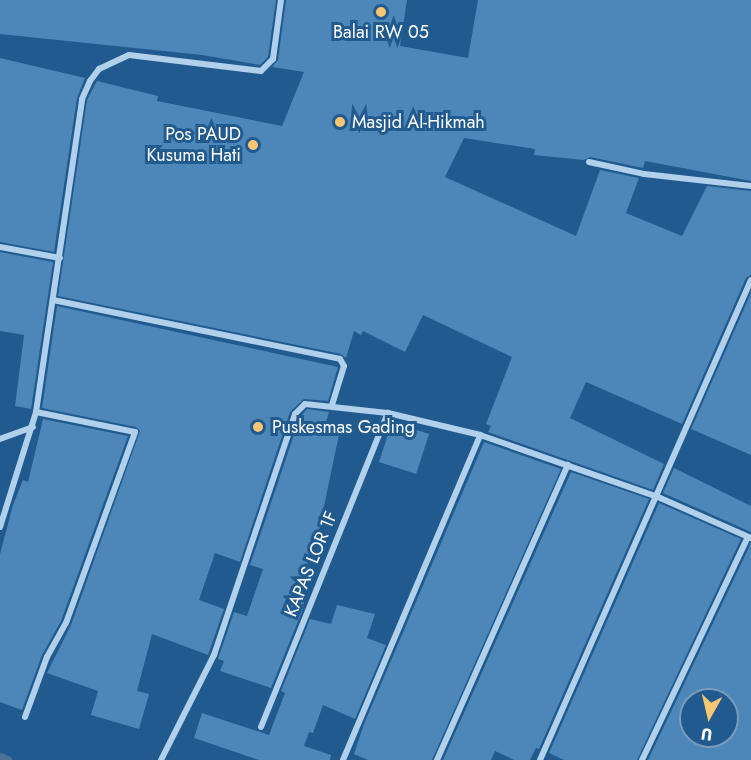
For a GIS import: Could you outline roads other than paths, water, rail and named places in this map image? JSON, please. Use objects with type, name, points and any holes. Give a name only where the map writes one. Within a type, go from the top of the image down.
[{"type":"street","points":[[0,527],[33,427],[82,99],[90,81],[99,69],[129,55],[261,71],[273,59],[281,0]]},
{"type":"street","points":[[589,162],[644,174],[751,186]]},
{"type":"street","points":[[0,247],[60,258]]},
{"type":"street","points":[[540,760],[658,497],[751,280]]},
{"type":"street","points":[[53,300],[340,359],[344,366],[332,405]]},
{"type":"street","points":[[161,760],[214,656],[295,414],[306,404],[332,405],[388,413],[480,435],[658,497],[749,538],[642,760]]},
{"type":"street","points":[[25,717],[48,657],[66,623],[135,432],[36,412]]},
{"type":"street","name":"KAPAS LOR 1F","points":[[261,727],[388,413]]},
{"type":"street","points":[[0,439],[33,427]]},
{"type":"street","points":[[343,760],[480,435]]},
{"type":"street","points":[[437,760],[568,465]]},
{"type":"waterway","points":[[0,757],[7,760]]},
{"type":"place","name":"Balai RW 05","points":[[381,12]]},
{"type":"place","name":"Masjid Al-Hikmah","points":[[340,122]]},
{"type":"place","name":"Pos PAUD Kusuma Hati","points":[[253,145]]},
{"type":"place","name":"Puskesmas Gading","points":[[258,427]]}]
